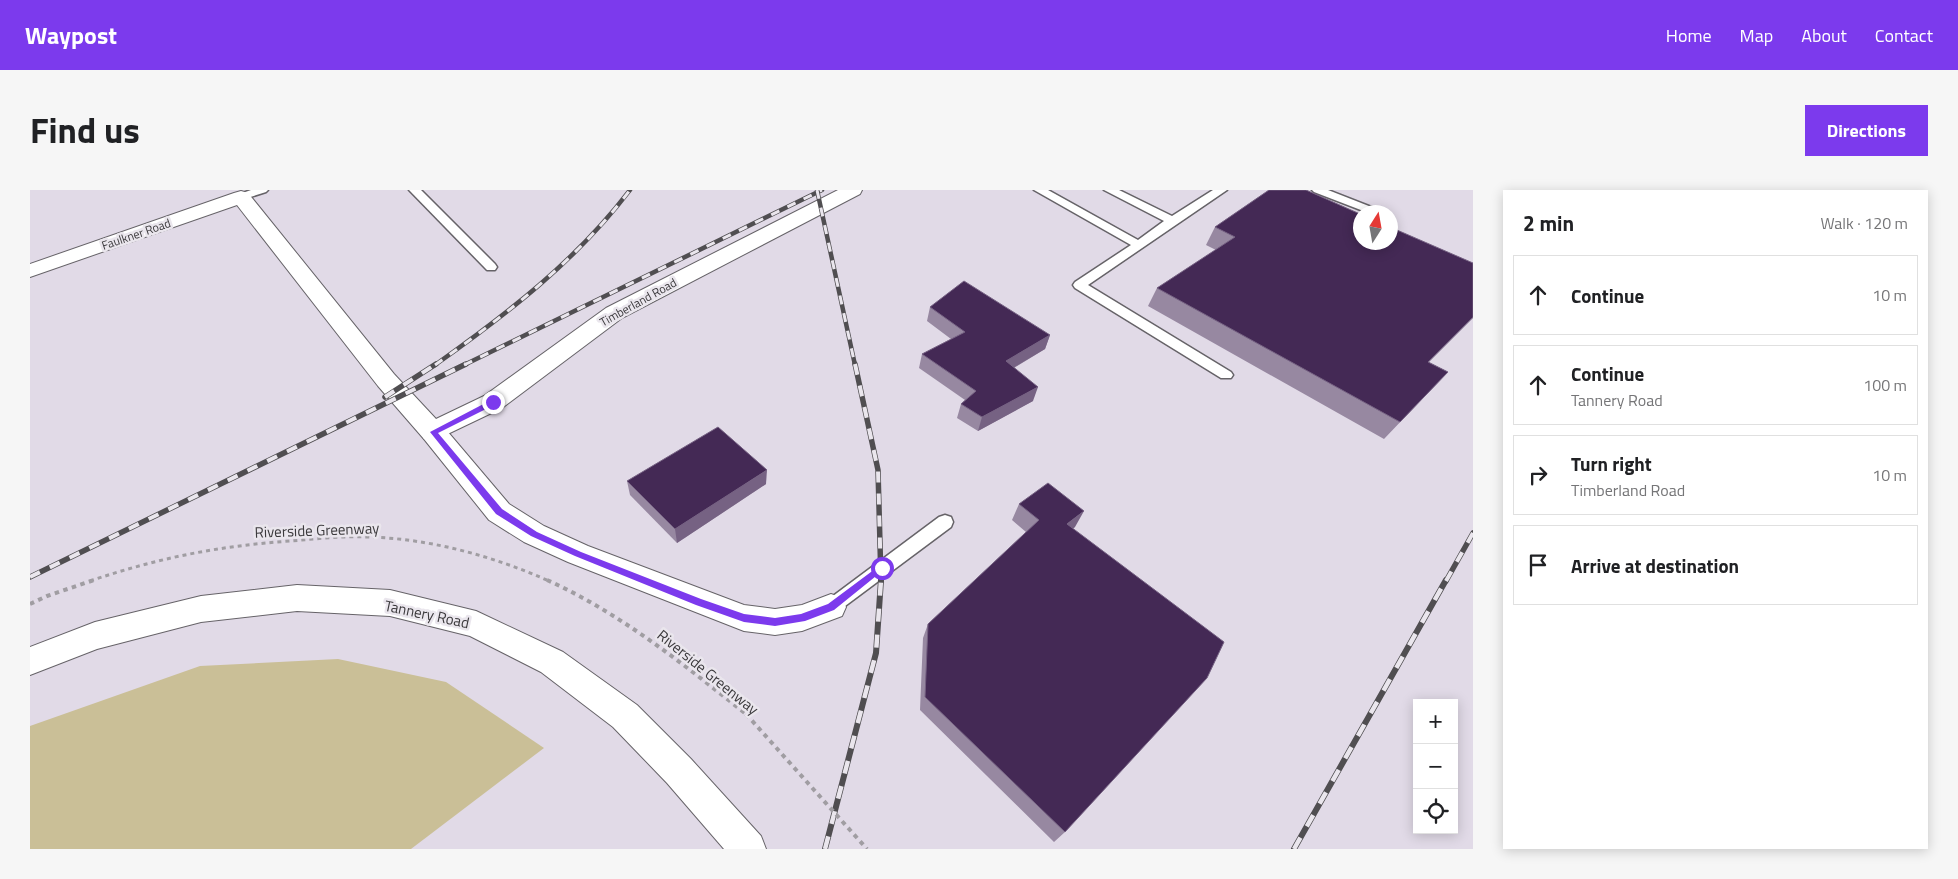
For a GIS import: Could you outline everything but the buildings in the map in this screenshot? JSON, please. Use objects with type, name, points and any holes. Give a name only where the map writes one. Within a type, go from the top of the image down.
[{"type":"street","name":"Timberland Road","points":[[433,432],[493,402],[614,313],[853,190]]},
{"type":"street","points":[[246,192],[386,380],[433,432],[499,512],[534,534],[578,554],[744,618],[775,622],[802,618],[831,607]]},
{"type":"street","name":"Faulkner Road","points":[[30,271],[246,192]]},
{"type":"street","name":"Tannery Road","points":[[30,661],[95,636],[202,609],[297,598],[390,603],[476,624],[552,662],[625,716],[680,771],[748,849]]},
{"type":"lane","points":[[415,190],[491,267]]},
{"type":"lane","points":[[1040,190],[1139,245]]},
{"type":"lane","points":[[1110,190],[1172,221]]},
{"type":"lane","points":[[1221,190],[1079,285],[1226,375]]},
{"type":"lane","points":[[1318,190],[1357,205]]},
{"type":"lane","points":[[831,607],[945,522]]},
{"type":"path","name":"Riverside Greenway","points":[[30,604],[72,587],[174,556],[242,544],[376,537],[454,550],[513,566],[562,587],[614,616],[654,643],[746,714],[867,849]]},
{"type":"shaded area","points":[[30,190],[1473,190],[1473,849],[30,849]]},
{"type":"shaded area","points":[[338,659],[446,682],[544,748],[411,849],[30,849],[30,726],[200,666]]},
{"type":"railway","points":[[435,365],[514,306],[564,263],[609,216],[630,190]]},
{"type":"railway","points":[[817,192],[822,190]]},
{"type":"railway","points":[[464,365],[817,192]]},
{"type":"railway","points":[[817,192],[855,365]]},
{"type":"railway","points":[[385,397],[436,364]]},
{"type":"railway","points":[[30,577],[466,364]]},
{"type":"railway","points":[[855,364],[878,470],[881,580]]},
{"type":"railway","points":[[1446,581],[1473,533]]},
{"type":"railway","points":[[825,849],[876,653],[881,580]]},
{"type":"railway","points":[[1294,849],[1446,580]]},
{"type":"route","points":[[493,402],[433,432],[458,465],[499,512],[534,534],[578,554],[744,618],[775,622],[802,618],[831,607],[882,568]]}]
